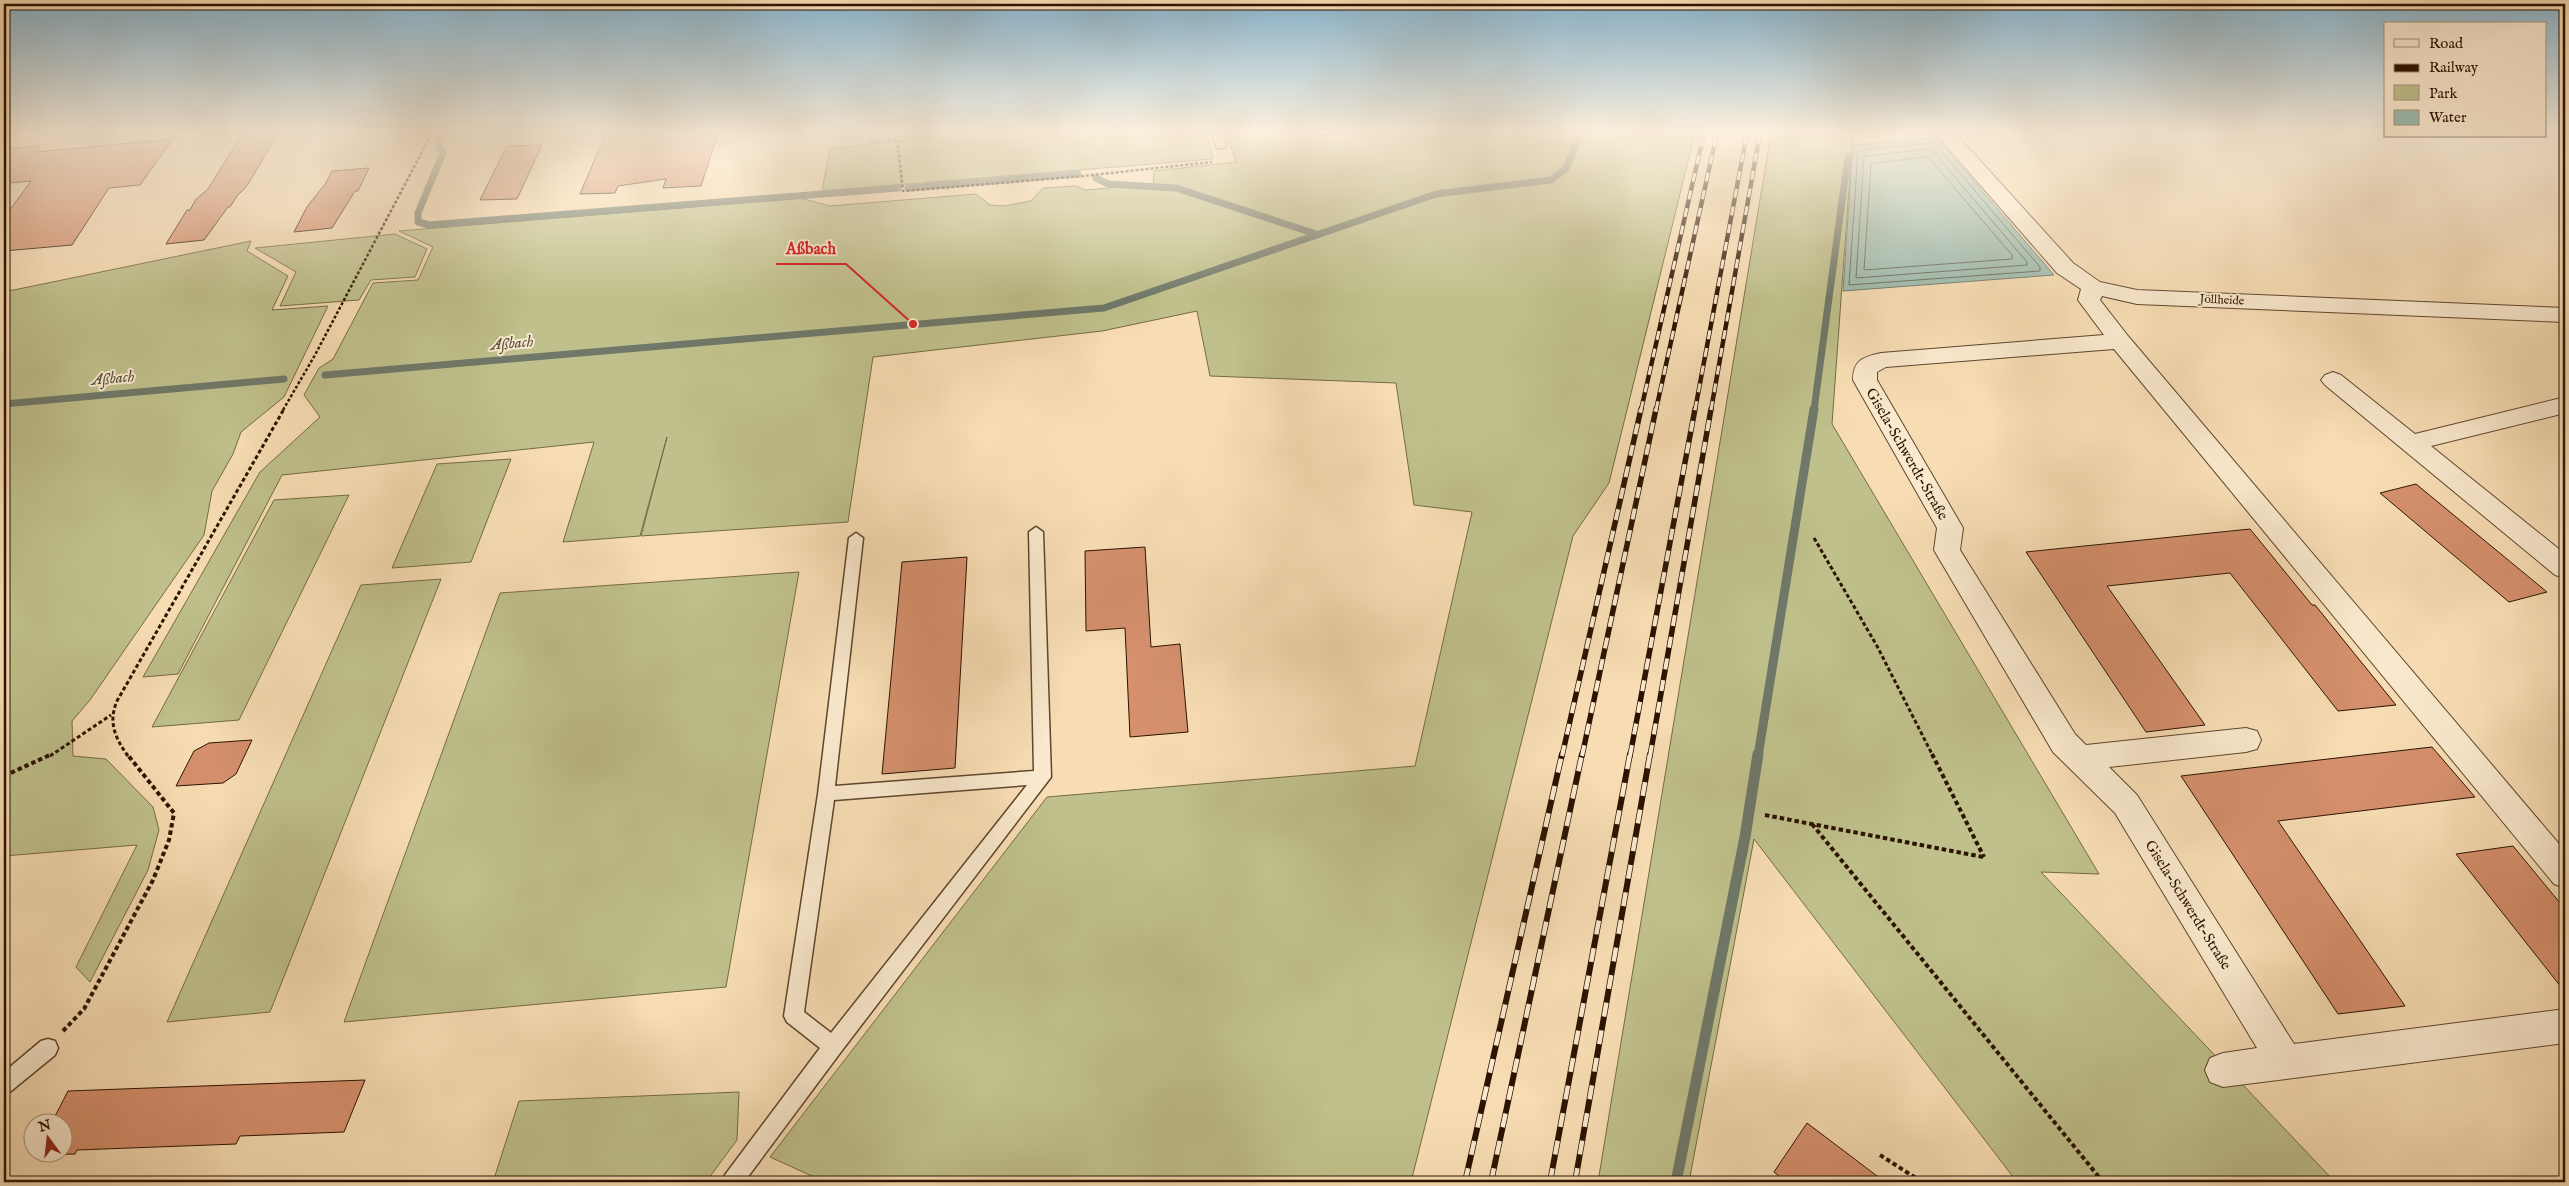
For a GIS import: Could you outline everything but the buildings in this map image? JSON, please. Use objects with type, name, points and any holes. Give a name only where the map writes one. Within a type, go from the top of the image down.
[{"type":"street","name":"Jöllheide","points":[[1994,188],[2065,268],[2093,286],[2138,296],[2565,315]]},
{"type":"street","points":[[2093,286],[2089,300],[2120,341],[2565,874]]},
{"type":"street","name":"Gisela-Schwerdt-Straße","points":[[2120,341],[1881,360],[1865,368],[1865,380],[1950,528],[1947,550],[2064,743],[2126,804],[2285,1061]]},
{"type":"street","points":[[2333,380],[2565,568]]},
{"type":"street","points":[[2411,443],[2565,406]]},
{"type":"street","points":[[2080,758],[2246,740]]},
{"type":"street","points":[[2223,1070],[2565,1026]]},
{"type":"lane","points":[[732,1182],[833,1046],[1043,778],[1036,532]]},
{"type":"lane","points":[[833,1046],[794,1016],[826,794],[856,538]]},
{"type":"lane","points":[[826,794],[1043,778]]},
{"type":"lane","points":[[4,1084],[48,1048]]},
{"type":"path","points":[[4,776],[33,766],[81,738],[111,715],[137,664],[315,355],[403,188]]},
{"type":"path","points":[[903,188],[903,191],[935,188]]},
{"type":"path","points":[[1765,815],[1984,857],[1878,646],[1814,538]]},
{"type":"path","points":[[48,1048],[84,1009],[152,880],[169,840],[174,813],[164,797],[128,758],[115,737],[111,715]]},
{"type":"path","points":[[1812,824],[2102,1182]]},
{"type":"path","points":[[1880,1155],[1922,1182]]},
{"type":"green space","points":[[823,188],[854,188],[822,191]]},
{"type":"green space","points":[[1043,188],[1081,188],[1085,190],[1104,188],[1681,188],[1609,483],[1573,536],[1411,1182],[825,1182],[770,1157],[1047,797],[1415,766],[1472,512],[1414,505],[1396,383],[1210,376],[1197,311],[1102,331],[873,357],[848,522],[641,536],[667,437],[640,536],[563,542],[594,442],[282,475],[178,674],[143,677],[260,472],[320,417],[304,395],[319,368],[333,359],[373,283],[418,280],[433,247],[399,231],[800,198],[830,206],[976,194],[990,205],[1004,206],[1031,201]]},
{"type":"green space","points":[[1762,188],[1849,188],[1832,424],[2099,874],[2041,872],[2335,1182],[2017,1182],[1754,839],[1689,1182],[1598,1182]]},
{"type":"green space","points":[[395,234],[427,249],[415,277],[371,280],[359,300],[280,306],[296,272],[255,248]]},
{"type":"green space","points":[[251,241],[247,251],[288,276],[272,310],[328,306],[284,397],[241,432],[233,454],[212,491],[204,535],[90,700],[72,721],[73,756],[106,759],[153,807],[159,830],[148,870],[90,982],[76,967],[137,845],[4,856],[4,292]]},
{"type":"green space","points":[[511,459],[471,562],[392,568],[437,464]]},
{"type":"green space","points":[[349,495],[239,720],[152,727],[274,500]]},
{"type":"green space","points":[[799,572],[726,987],[344,1022],[500,593]]},
{"type":"green space","points":[[441,579],[270,1012],[167,1022],[361,585]]},
{"type":"green space","points":[[739,1092],[737,1140],[706,1182],[493,1182],[519,1101]]},
{"type":"water","points":[[1850,188],[1980,188],[2054,275],[1843,291]]},
{"type":"waterway","points":[[428,188],[418,213],[418,222],[429,225],[894,188]]},
{"type":"waterway","points":[[1177,188],[1316,234]]},
{"type":"waterway","name":"Aßbach","points":[[325,375],[1104,308],[1436,194],[1482,188]]},
{"type":"waterway","points":[[1814,410],[1844,188]]},
{"type":"waterway","name":"Aßbach","points":[[4,404],[284,379]]},
{"type":"waterway","points":[[1758,756],[1814,409]]},
{"type":"waterway","points":[[1676,1182],[1745,837],[1758,754]]},
{"type":"railway","points":[[1641,410],[1691,188]]},
{"type":"railway","points":[[1656,410],[1705,188]]},
{"type":"railway","points":[[1695,410],[1737,188]]},
{"type":"railway","points":[[1711,410],[1750,188]]},
{"type":"railway","points":[[1562,756],[1641,409]]},
{"type":"railway","points":[[1582,756],[1656,409]]},
{"type":"railway","points":[[1630,756],[1695,409]]},
{"type":"railway","points":[[1650,756],[1711,409]]},
{"type":"railway","points":[[1465,1182],[1562,754]]},
{"type":"railway","points":[[1491,1182],[1582,754]]},
{"type":"railway","points":[[1550,1182],[1630,754]]},
{"type":"railway","points":[[1575,1182],[1650,754]]},
{"type":"place","name":"Aßbach","points":[[913,324]]}]
